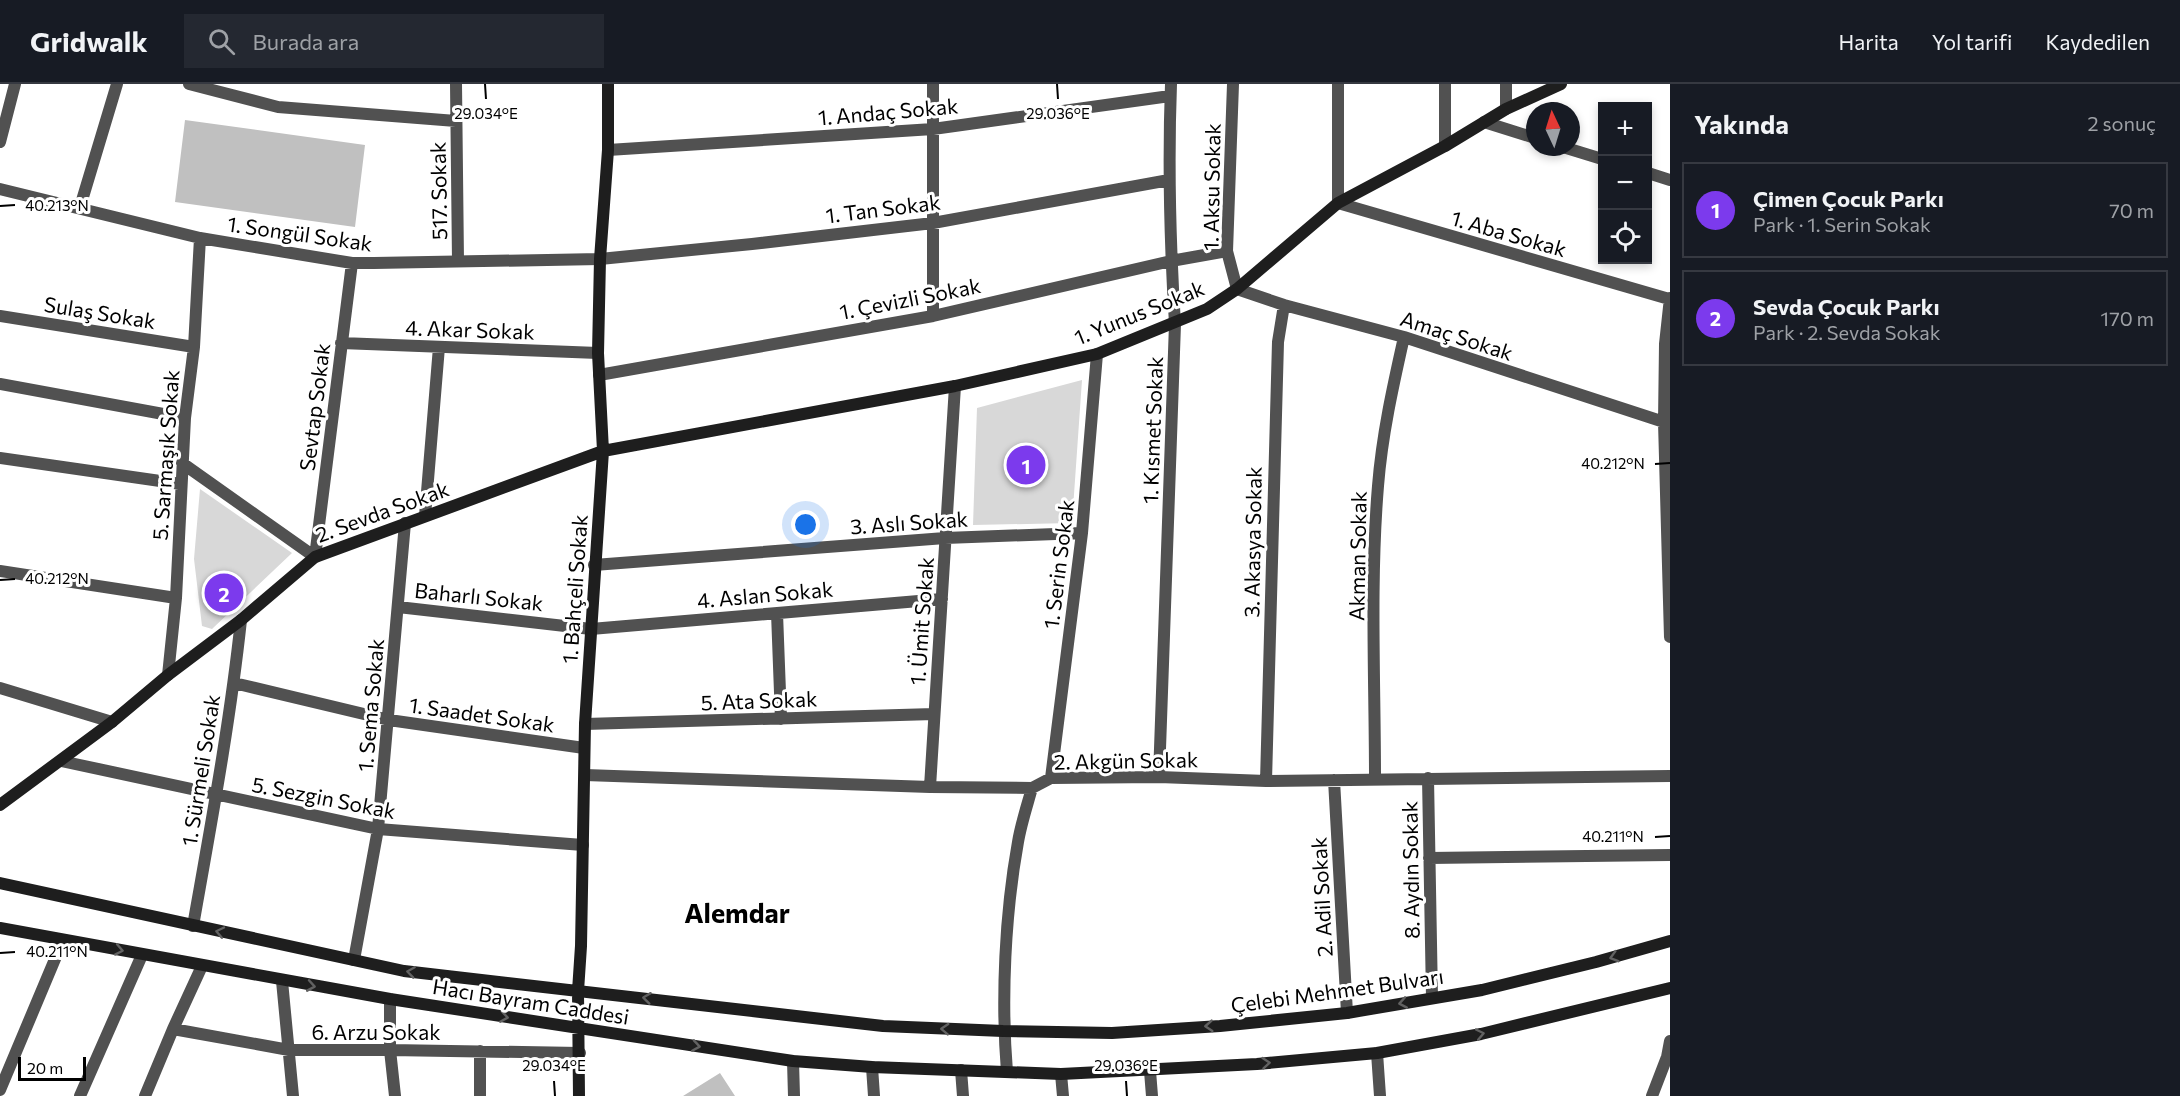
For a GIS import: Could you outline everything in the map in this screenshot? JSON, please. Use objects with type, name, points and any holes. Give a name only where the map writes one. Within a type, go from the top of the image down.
[{"type":"main road","name":"1. Bahçeli Sokak","points":[[579,1096],[578,991],[585,724],[603,451],[597,353],[600,259],[608,150],[608,84]]},
{"type":"main road","name":"1. Yunus Sokak","points":[[603,451],[955,386],[1097,354],[1207,309],[1237,289],[1338,203],[1444,146],[1506,109],[1561,84]]},
{"type":"main road","name":"2. Sevda Sokak","points":[[0,805],[112,722],[168,675],[241,620],[315,557],[603,451]]},
{"type":"main road","name":"Hacı Bayram Caddesi","points":[[0,883],[404,971],[883,1026],[1003,1031]]},
{"type":"main road","name":"Hacı Bayram Caddesi","points":[[0,928],[282,981],[793,1061],[872,1067],[1061,1074]]},
{"type":"main road","name":"Çelebi Mehmet Bulvarı","points":[[1003,1031],[1112,1033],[1220,1026],[1347,1012],[1482,990],[1596,962],[1670,940]]},
{"type":"main road","points":[[1061,1074],[1257,1064],[1377,1053],[1492,1031],[1670,988]]},
{"type":"street","points":[[0,142],[15,84]]},
{"type":"street","points":[[80,207],[117,84]]},
{"type":"street","points":[[189,84],[278,107],[456,121]]},
{"type":"street","name":"517. Sokak","points":[[456,84],[458,261]]},
{"type":"street","points":[[933,84],[933,315]]},
{"type":"street","name":"1. Aksu Sokak","points":[[1233,84],[1227,251],[1237,289]]},
{"type":"street","points":[[1338,84],[1338,203]]},
{"type":"street","points":[[1444,146],[1445,84]]},
{"type":"street","points":[[1506,84],[1506,109]]},
{"type":"street","name":"1. Andaç Sokak","points":[[608,150],[933,129],[1171,90]]},
{"type":"street","name":"1. Kısmet Sokak","points":[[1159,777],[1175,324],[1169,180],[1171,90]]},
{"type":"street","points":[[1484,123],[1526,135]]},
{"type":"street","points":[[1580,152],[1598,158]]},
{"type":"street","points":[[1652,175],[1670,180]]},
{"type":"street","name":"1. Tan Sokak","points":[[600,259],[933,223],[1169,180]]},
{"type":"street","name":"1. Songül Sokak","points":[[0,189],[200,238],[352,263],[600,259]]},
{"type":"street","name":"1. Aba Sokak","points":[[1338,203],[1670,299]]},
{"type":"street","name":"5. Sarmaşık Sokak","points":[[168,675],[176,598],[185,418],[194,347],[200,238]]},
{"type":"street","name":"1. Çevizli Sokak","points":[[599,375],[933,315],[1171,261],[1227,251]]},
{"type":"street","name":"Sevtap Sokak","points":[[315,557],[352,263]]},
{"type":"street","name":"Amaç Sokak","points":[[1237,289],[1284,305],[1404,337],[1664,422]]},
{"type":"street","points":[[1670,299],[1664,422],[1670,637]]},
{"type":"street","name":"3. Akasya Sokak","points":[[1266,781],[1278,342],[1284,305]]},
{"type":"street","name":"Sulaş Sokak","points":[[0,316],[194,347]]},
{"type":"street","name":"Akman Sokak","points":[[1375,778],[1375,587],[1378,485],[1388,406],[1404,337]]},
{"type":"street","name":"4. Akar Sokak","points":[[341,343],[597,353]]},
{"type":"street","points":[[425,516],[440,347]]},
{"type":"street","name":"1. Serin Sokak","points":[[1051,778],[1082,533],[1097,354]]},
{"type":"street","points":[[0,384],[185,418]]},
{"type":"street","name":"1. Ümit Sokak","points":[[930,787],[955,386]]},
{"type":"street","points":[[0,458],[181,484]]},
{"type":"street","points":[[182,463],[315,557]]},
{"type":"street","name":"1. Sema Sokak","points":[[354,960],[378,829],[405,523]]},
{"type":"street","name":"3. Aslı Sokak","points":[[594,565],[945,538],[1082,533]]},
{"type":"street","points":[[0,571],[176,598]]},
{"type":"street","name":"4. Aslan Sokak","points":[[591,628],[942,599]]},
{"type":"street","name":"Baharlı Sokak","points":[[398,607],[591,628]]},
{"type":"street","points":[[777,613],[781,719]]},
{"type":"street","name":"1. Sürmeli Sokak","points":[[192,926],[217,796],[241,620]]},
{"type":"street","name":"1. Saadet Sokak","points":[[234,683],[389,720],[585,748]]},
{"type":"street","points":[[0,688],[112,722]]},
{"type":"street","name":"5. Ata Sokak","points":[[585,724],[934,714]]},
{"type":"street","name":"5. Sezgin Sokak","points":[[62,761],[378,829],[583,846]]},
{"type":"street","name":"2. Akgün Sokak","points":[[585,775],[930,787],[1032,788],[1051,778],[1159,777],[1266,781],[1670,776]]},
{"type":"street","name":"8. Aydın Sokak","points":[[1428,778],[1432,998]]},
{"type":"street","name":"2. Adil Sokak","points":[[1334,780],[1347,1012]]},
{"type":"street","points":[[1007,1072],[1003,1031],[1009,911],[1018,841],[1032,788]]},
{"type":"street","points":[[1429,858],[1670,855]]},
{"type":"street","points":[[0,1090],[63,940]]},
{"type":"street","points":[[80,1096],[142,955]]},
{"type":"street","points":[[145,1096],[202,966]]},
{"type":"street","points":[[282,981],[293,1096]]},
{"type":"street","points":[[390,999],[390,1050],[395,1096]]},
{"type":"street","name":"6. Arzu Sokak","points":[[173,1029],[289,1050],[580,1053]]},
{"type":"street","points":[[1652,1096],[1667,1057],[1670,1041]]},
{"type":"street","points":[[480,1051],[480,1096]]},
{"type":"street","points":[[1377,1053],[1380,1096]]},
{"type":"street","points":[[793,1061],[794,1096]]},
{"type":"street","points":[[872,1067],[874,1096]]},
{"type":"street","points":[[961,1070],[963,1096]]},
{"type":"street","points":[[1150,1071],[1152,1096]]},
{"type":"street","points":[[1061,1074],[1063,1096]]},
{"type":"shaded area","points":[[1082,380],[1072,523],[973,525],[977,408]]},
{"type":"shaded area","points":[[200,489],[292,553],[212,629],[202,626],[194,559]]},
{"type":"building","points":[[185,120],[365,145],[355,227],[175,202]]},
{"type":"building","points":[[720,1073],[735,1096],[683,1096]]},
{"type":"place","name":"Çimen Çocuk Parkı","points":[[1026,465]]},
{"type":"place","name":"Sevda Çocuk Parkı","points":[[224,593]]},
{"type":"district","name":"Alemdar","points":[[737,912]]}]
